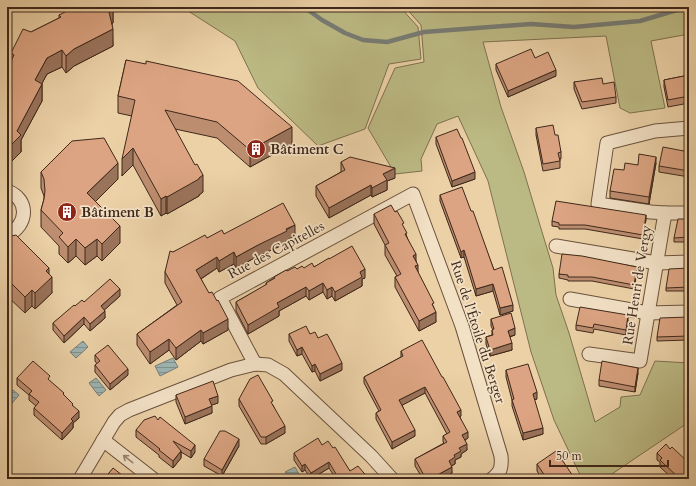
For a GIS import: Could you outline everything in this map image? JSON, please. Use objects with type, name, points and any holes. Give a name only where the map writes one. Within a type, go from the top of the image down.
[{"type":"street","name":"Rue Henri de Vergy","points":[[689,128],[655,131],[607,143],[598,204],[651,212],[689,213]]},
{"type":"street","points":[[7,191],[20,201],[23,213],[20,226],[14,232],[7,235]]},
{"type":"street","name":"Rue des Capitelles","points":[[255,364],[220,298],[413,194]]},
{"type":"street","name":"Rue de l'Étoile du Berger","points":[[413,194],[462,326],[502,456],[502,463],[499,472],[492,479]]},
{"type":"street","name":"Rue Henri de Vergy","points":[[589,354],[640,362],[665,213]]},
{"type":"street","points":[[556,246],[657,263],[689,262]]},
{"type":"street","points":[[570,299],[648,313],[689,312]]},
{"type":"street","points":[[80,479],[120,415],[129,410],[231,370],[255,364],[268,365],[284,374],[371,456],[392,479]]},
{"type":"street","points":[[103,440],[153,479]]},
{"type":"shaded area","points":[[182,7],[400,7],[418,27],[421,59],[389,64],[365,129],[318,146],[258,88],[235,41]]},
{"type":"shaded area","points":[[405,7],[689,7],[689,34],[651,41],[665,108],[630,113],[620,108],[606,36],[483,42],[501,107],[524,172],[553,268],[556,295],[569,333],[595,422],[620,407],[621,397],[640,395],[655,361],[689,363],[689,422],[609,476],[599,479],[582,479],[554,420],[531,352],[488,181],[458,116],[437,124],[421,159],[422,171],[395,174],[368,128],[395,68],[424,62],[421,25]]},
{"type":"water","points":[[83,341],[88,347],[76,358],[70,352]]},
{"type":"water","points":[[173,358],[178,367],[160,376],[155,366]]},
{"type":"water","points":[[96,378],[106,390],[99,396],[89,383]]},
{"type":"water","points":[[13,390],[19,395],[8,408],[7,396]]},
{"type":"water","points":[[295,467],[302,479],[290,479],[285,472]]},
{"type":"building","points":[[75,7],[110,7],[108,8],[113,29],[74,49],[66,56],[62,50],[47,58],[35,80],[42,84],[17,131],[21,135],[7,149],[7,69],[14,55],[11,53],[23,29],[31,32],[61,17],[59,15]]},
{"type":"building","points":[[531,49],[535,58],[548,52],[556,70],[508,91],[496,64]]},
{"type":"building","name":"Bâtiment C","points":[[126,60],[146,64],[146,61],[238,81],[292,127],[250,150],[217,122],[165,110],[195,165],[197,164],[203,175],[199,179],[161,199],[133,148],[122,159],[135,100],[118,96]]},
{"type":"building","points":[[689,75],[689,96],[668,100],[664,80]]},
{"type":"building","points":[[602,78],[603,84],[614,82],[616,97],[582,102],[574,82]]},
{"type":"building","points":[[553,125],[555,135],[558,135],[561,152],[558,153],[560,161],[543,164],[536,128]]},
{"type":"building","points":[[457,129],[475,172],[452,181],[436,137]]},
{"type":"building","name":"Bâtiment B","points":[[104,138],[118,163],[87,193],[120,226],[102,244],[97,239],[85,248],[76,239],[68,247],[59,237],[63,233],[41,210],[45,191],[44,179],[41,172],[72,141]]},
{"type":"building","points":[[663,147],[689,152],[689,171],[659,166]]},
{"type":"building","points":[[639,154],[656,157],[649,197],[610,191],[614,169],[624,170],[625,163],[638,165]]},
{"type":"building","points":[[350,157],[395,168],[383,174],[387,180],[372,188],[371,185],[329,208],[316,186],[345,170],[341,162]]},
{"type":"building","points":[[462,187],[471,211],[473,211],[494,270],[502,267],[513,305],[500,308],[493,284],[476,289],[464,250],[461,252],[440,195]]},
{"type":"building","points":[[556,201],[646,215],[643,235],[585,225],[559,225],[559,223],[552,221]]},
{"type":"building","points":[[283,203],[295,225],[286,229],[287,231],[236,257],[234,252],[219,261],[217,257],[196,270],[209,293],[212,292],[217,301],[218,300],[228,319],[203,333],[201,330],[176,348],[169,339],[150,352],[137,334],[182,302],[165,272],[170,251],[173,252],[205,235],[207,238],[222,230],[224,234]]},
{"type":"building","points":[[391,205],[395,212],[397,211],[404,223],[402,224],[407,233],[405,234],[416,254],[413,256],[418,265],[415,266],[434,303],[432,304],[436,312],[419,321],[395,277],[401,274],[385,245],[389,243],[374,214]]},
{"type":"building","points":[[678,219],[689,219],[689,237],[674,238]]},
{"type":"building","points":[[16,235],[49,268],[46,271],[52,277],[35,293],[32,290],[25,297],[7,279],[7,237]]},
{"type":"building","points":[[352,246],[365,269],[360,272],[362,277],[335,292],[332,287],[327,290],[323,283],[309,291],[306,287],[277,303],[279,307],[248,325],[236,302],[267,284],[266,283],[275,278],[274,277],[286,270],[287,271],[295,267],[297,269],[302,266],[304,268],[312,263],[314,267]]},
{"type":"building","points":[[562,254],[582,256],[637,267],[634,285],[592,277],[568,277],[568,275],[559,274]]},
{"type":"building","points":[[689,268],[689,287],[666,288],[669,269]]},
{"type":"building","points":[[110,279],[120,289],[101,306],[105,311],[90,324],[84,317],[64,336],[53,323],[74,305],[75,306],[82,300],[84,302]]},
{"type":"building","points":[[580,307],[628,315],[626,330],[594,324],[593,328],[576,325]]},
{"type":"building","points":[[511,313],[515,328],[508,331],[512,343],[490,350],[486,337],[493,335],[492,330],[494,329],[491,319]]},
{"type":"building","points":[[689,317],[689,336],[657,337],[660,318]]},
{"type":"building","points":[[306,326],[310,334],[315,332],[318,338],[327,334],[342,363],[320,374],[315,364],[312,366],[302,347],[297,350],[289,334]]},
{"type":"building","points":[[422,340],[461,410],[457,412],[468,432],[462,435],[467,444],[459,448],[461,451],[454,455],[455,457],[449,461],[452,467],[430,479],[426,479],[415,459],[447,442],[443,436],[450,432],[425,387],[399,400],[415,430],[392,442],[376,413],[381,410],[364,377],[403,356],[401,351]]},
{"type":"building","points":[[108,345],[128,369],[110,384],[95,365],[100,361],[95,355]]},
{"type":"building","points":[[33,361],[50,376],[48,379],[64,393],[63,394],[73,404],[72,405],[79,411],[71,419],[73,421],[62,433],[34,408],[39,402],[29,394],[32,391],[17,378]]},
{"type":"building","points":[[602,361],[638,368],[635,387],[599,380]]},
{"type":"building","points":[[528,364],[537,392],[533,394],[543,428],[523,433],[512,400],[514,399],[506,370]]},
{"type":"building","points":[[258,375],[285,426],[266,437],[261,437],[239,399],[250,379]]},
{"type":"building","points":[[213,381],[218,396],[209,399],[212,406],[185,417],[176,395]]},
{"type":"building","points":[[155,416],[158,420],[160,417],[195,445],[191,451],[173,441],[181,451],[173,461],[136,430],[144,420]]},
{"type":"building","points":[[220,431],[225,431],[239,439],[222,470],[204,459]]},
{"type":"building","points":[[318,438],[322,445],[328,441],[333,448],[335,447],[350,471],[358,466],[369,479],[339,479],[329,462],[311,473],[305,464],[302,466],[294,453]]},
{"type":"building","points":[[666,444],[670,449],[672,447],[689,463],[689,479],[680,479],[660,460],[662,458],[657,453]]},
{"type":"building","points":[[556,451],[575,479],[547,479],[537,464]]},
{"type":"building","points":[[113,468],[127,479],[104,479]]},
{"type":"waterway","points":[[304,7],[322,20],[345,33],[363,40],[387,42],[424,32],[531,24],[574,27],[640,21],[687,7]]},
{"type":"place","name":"Bâtiment C","points":[[256,149]]},
{"type":"place","name":"Bâtiment B","points":[[67,212]]}]
